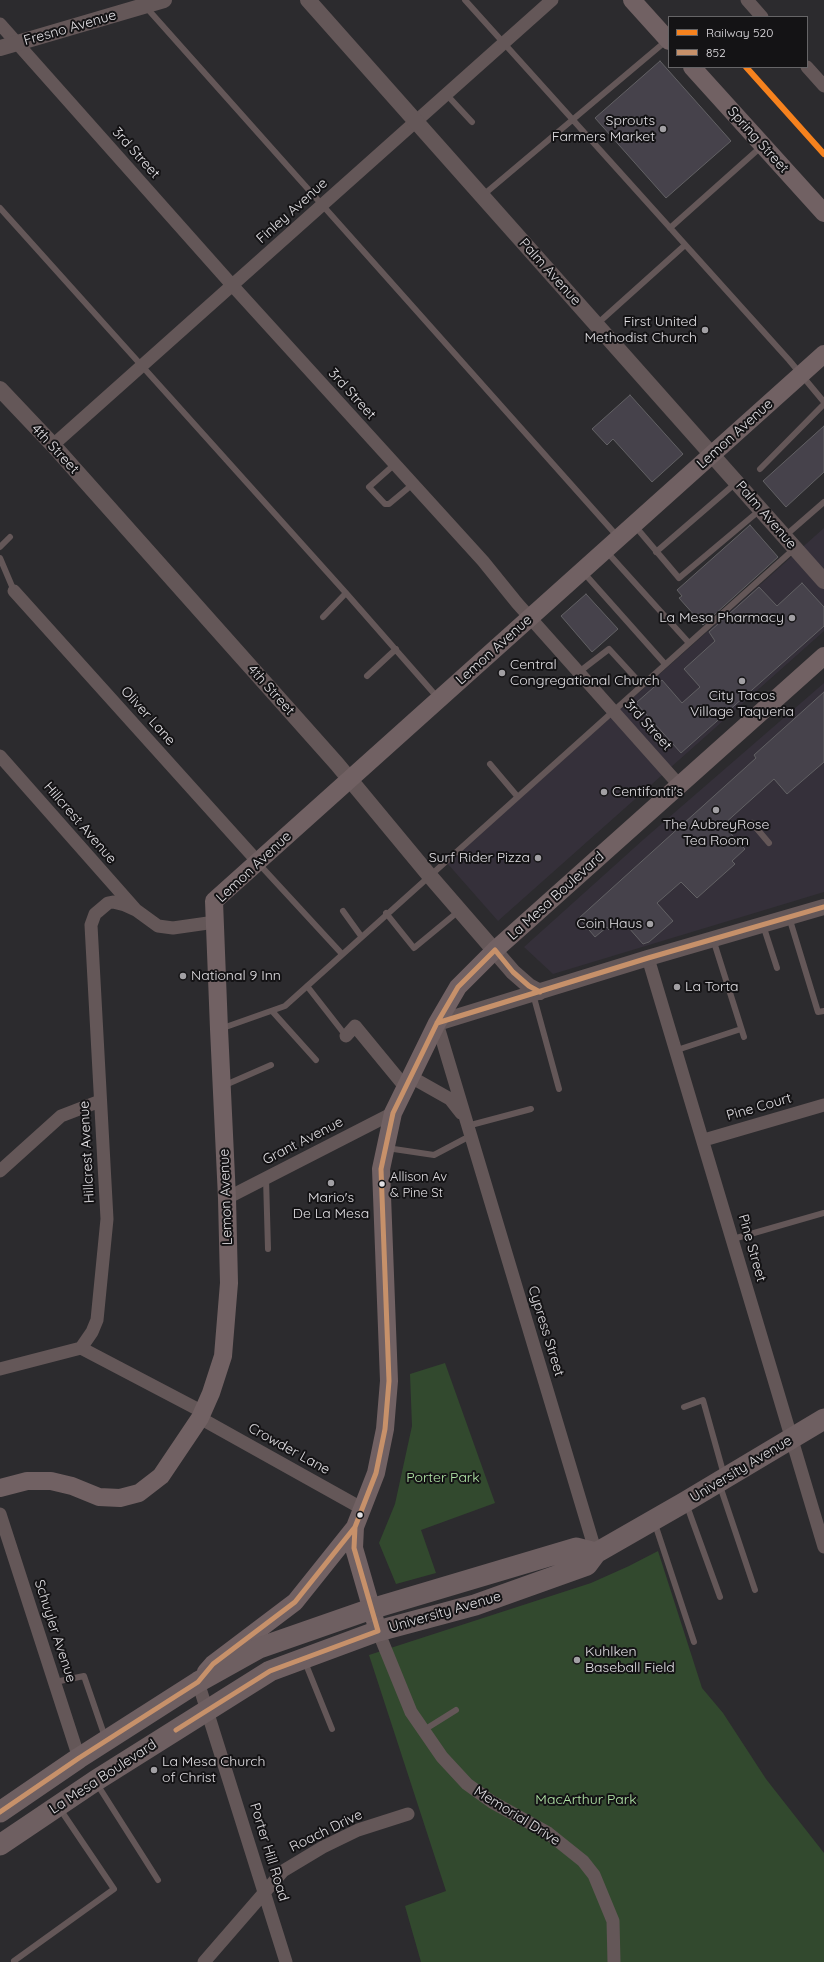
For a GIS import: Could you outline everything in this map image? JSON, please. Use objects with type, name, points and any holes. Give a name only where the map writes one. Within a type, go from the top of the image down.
[{"type":"main road","points":[[632,0],[668,40]]},
{"type":"main road","name":"Spring Street","points":[[693,68],[824,213]]},
{"type":"main road","name":"Lemon Avenue","points":[[0,1488],[27,1481],[51,1481],[72,1486],[99,1497],[120,1498],[134,1494],[147,1488],[161,1476],[201,1415],[211,1393],[223,1356],[229,1283],[228,1198],[214,901],[824,354]]},
{"type":"main road","name":"La Mesa Boulevard","points":[[0,1812],[106,1740],[198,1682],[213,1664],[296,1602],[355,1526],[376,1474],[385,1429],[389,1381],[381,1170],[394,1113],[437,1023],[458,988],[495,950],[824,656]]},
{"type":"main road","name":"University Avenue","points":[[207,1710],[270,1670],[378,1631],[474,1605],[587,1566],[596,1553],[824,1419]]},
{"type":"main road","name":"La Mesa Boulevard","points":[[355,1526],[354,1548],[371,1609]]},
{"type":"main road","name":"University Avenue","points":[[198,1682],[259,1648],[371,1609],[576,1548],[596,1553]]},
{"type":"main road","name":"Memorial Drive","points":[[371,1609],[378,1631]]},
{"type":"main road","name":"La Mesa Boulevard","points":[[0,1845],[95,1781],[207,1710]]},
{"type":"street","name":"Fresno Avenue","points":[[0,48],[142,3],[164,0]]},
{"type":"street","name":"Palm Avenue","points":[[308,0],[824,581]]},
{"type":"street","name":"Finley Avenue","points":[[53,445],[552,0]]},
{"type":"street","points":[[747,0],[761,16]]},
{"type":"street","name":"3rd Street","points":[[0,24],[16,44],[232,285],[483,560],[530,618],[680,786]]},
{"type":"street","points":[[808,68],[824,86]]},
{"type":"street","name":"4th Street","points":[[0,389],[53,445],[350,780],[429,875],[523,982],[537,993]]},
{"type":"street","name":"Oliver Lane","points":[[14,591],[258,862]]},
{"type":"street","name":"Hillcrest Avenue","points":[[0,756],[136,910]]},
{"type":"street","name":"Hillcrest Avenue","points":[[81,1348],[92,1332],[97,1320],[107,1220],[92,919],[98,909],[108,903],[113,902],[136,910],[158,926],[173,928],[215,922]]},
{"type":"street","points":[[437,1023],[648,958],[824,907]]},
{"type":"street","name":"Pine Street","points":[[648,958],[704,1140],[824,1547]]},
{"type":"street","name":"Cypress Street","points":[[437,1023],[596,1553]]},
{"type":"street","points":[[346,1036],[355,1026],[408,1083]]},
{"type":"street","name":"Cypress Street","points":[[408,1083],[450,1099],[468,1127]]},
{"type":"street","points":[[0,1171],[60,1116],[100,1102]]},
{"type":"street","name":"Pine Court","points":[[704,1140],[824,1105]]},
{"type":"street","name":"Grant Avenue","points":[[228,1198],[394,1113]]},
{"type":"street","points":[[0,1369],[81,1348]]},
{"type":"street","name":"Crowder Lane","points":[[81,1348],[201,1415],[363,1509]]},
{"type":"street","name":"Schuyler Avenue","points":[[0,1514],[79,1758]]},
{"type":"street","name":"Memorial Drive","points":[[378,1631],[411,1712],[442,1757],[467,1784],[492,1802],[548,1833],[583,1861],[594,1875],[613,1921],[614,1962]]},
{"type":"street","name":"Porter Hill Road","points":[[198,1682],[286,1962]]},
{"type":"street","name":"Roach Drive","points":[[204,1962],[264,1891],[283,1871],[324,1847],[358,1830],[408,1814]]},
{"type":"lane","points":[[465,0],[802,374],[824,403],[760,469]]},
{"type":"lane","points":[[142,3],[323,204],[612,544],[689,643]]},
{"type":"lane","points":[[482,196],[668,40]]},
{"type":"lane","points":[[446,94],[472,122]]},
{"type":"lane","points":[[670,228],[763,144]]},
{"type":"lane","points":[[0,208],[396,649],[439,700]]},
{"type":"lane","points":[[597,324],[685,245]]},
{"type":"lane","points":[[395,464],[369,487],[385,504],[389,504],[413,484]]},
{"type":"lane","points":[[656,552],[737,482]]},
{"type":"lane","points":[[219,1029],[285,1006],[386,913],[689,643],[790,542],[824,502]]},
{"type":"lane","points":[[634,525],[679,578],[761,509]]},
{"type":"lane","points":[[0,547],[10,537]]},
{"type":"lane","points":[[0,558],[14,591]]},
{"type":"lane","points":[[582,571],[665,664]]},
{"type":"lane","points":[[323,617],[346,593]]},
{"type":"lane","points":[[367,676],[396,649]]},
{"type":"lane","points":[[579,672],[609,649],[642,685]]},
{"type":"lane","points":[[490,764],[517,796]]},
{"type":"lane","points":[[752,823],[769,843]]},
{"type":"lane","points":[[258,862],[342,954]]},
{"type":"lane","points":[[386,913],[414,948],[460,910]]},
{"type":"lane","points":[[343,911],[361,936]]},
{"type":"lane","points":[[789,918],[818,1012],[824,1011]]},
{"type":"lane","points":[[763,925],[777,968]]},
{"type":"lane","points":[[712,939],[744,1037]]},
{"type":"lane","points":[[307,986],[346,1036]]},
{"type":"lane","points":[[537,993],[559,1089]]},
{"type":"lane","points":[[272,1011],[316,1060]]},
{"type":"lane","points":[[676,1050],[741,1029]]},
{"type":"lane","points":[[222,1087],[271,1065]]},
{"type":"lane","points":[[386,1148],[434,1155],[468,1127],[531,1109]]},
{"type":"lane","points":[[266,1178],[268,1249]]},
{"type":"lane","points":[[733,1239],[824,1213]]},
{"type":"lane","points":[[684,1408],[702,1400],[722,1480],[754,1590]]},
{"type":"lane","points":[[685,1502],[720,1597]]},
{"type":"lane","points":[[654,1520],[694,1642]]},
{"type":"lane","points":[[304,1658],[332,1729]]},
{"type":"lane","points":[[54,1682],[84,1676],[106,1740]]},
{"type":"lane","points":[[424,1730],[456,1710]]},
{"type":"lane","points":[[95,1781],[158,1880]]},
{"type":"lane","points":[[14,1961],[114,1889],[58,1806]]},
{"type":"shaded area","points":[[824,528],[824,631],[498,921],[447,863]]},
{"type":"shaded area","points":[[824,683],[824,892],[553,974],[524,947],[644,839]]},
{"type":"green space","name":"Porter Park","points":[[445,1363],[495,1503],[421,1530],[436,1573],[396,1584],[379,1543],[395,1504],[412,1426],[410,1374]]},
{"type":"green space","name":"MacArthur Park","points":[[658,1551],[702,1688],[723,1713],[766,1779],[824,1853],[824,1962],[421,1962],[405,1906],[446,1891],[369,1655],[591,1583]]},
{"type":"building","name":"Sprouts Farmers Market","points":[[660,61],[731,141],[666,198],[595,118]]},
{"type":"building","points":[[630,395],[683,454],[652,482],[613,439],[607,445],[592,429]]},
{"type":"building","points":[[824,426],[824,472],[786,507],[763,481]]},
{"type":"building","points":[[750,525],[778,557],[703,625],[679,598],[682,596],[677,590]]},
{"type":"building","points":[[802,583],[824,607],[824,626],[681,753],[636,703],[662,680],[682,703],[700,687],[684,669],[715,641],[709,632],[759,587],[777,606]]},
{"type":"building","points":[[586,594],[618,629],[592,652],[561,616]]},
{"type":"building","points":[[824,692],[824,762],[787,794],[774,779],[723,825],[745,849],[732,861],[735,864],[697,898],[681,882],[657,903],[673,921],[649,942],[643,944],[621,919],[609,930],[607,927],[595,937],[579,918],[756,758],[754,755]]},
{"type":"rail line","name":"520","points":[[747,68],[824,154]]},
{"type":"transit line","name":"852","points":[[437,1023],[648,958],[824,907]]},
{"type":"transit line","name":"852","points":[[0,1812],[79,1758],[198,1682],[213,1664],[295,1602],[355,1527],[376,1473],[385,1429],[389,1381],[381,1169],[393,1113],[437,1023],[458,987],[495,950],[513,972],[529,986],[540,992]]},
{"type":"transit line","name":"852","points":[[176,1730],[270,1671],[378,1631],[354,1548],[355,1527]]},
{"type":"place","name":"Sprouts Farmers Market","points":[[663,129]]},
{"type":"place","name":"First United Methodist Church","points":[[705,330]]},
{"type":"place","name":"La Mesa Pharmacy","points":[[792,618]]},
{"type":"place","name":"Central Congregational Church","points":[[502,673]]},
{"type":"place","name":"City Tacos Village Taqueria","points":[[742,681]]},
{"type":"place","name":"Centifonti's","points":[[604,792]]},
{"type":"place","name":"The AubreyRose Tea Room","points":[[716,810]]},
{"type":"place","name":"Surf Rider Pizza","points":[[538,858]]},
{"type":"place","name":"Coin Haus","points":[[650,924]]},
{"type":"place","name":"National 9 Inn","points":[[183,976]]},
{"type":"place","name":"La Torta","points":[[677,987]]},
{"type":"place","name":"Mario's De La Mesa","points":[[331,1183]]},
{"type":"place","name":"Allison Av & Pine St","points":[[382,1184]]},
{"type":"place","name":"Kuhlken Baseball Field","points":[[577,1660]]},
{"type":"place","name":"La Mesa Church of Christ","points":[[154,1770]]}]
